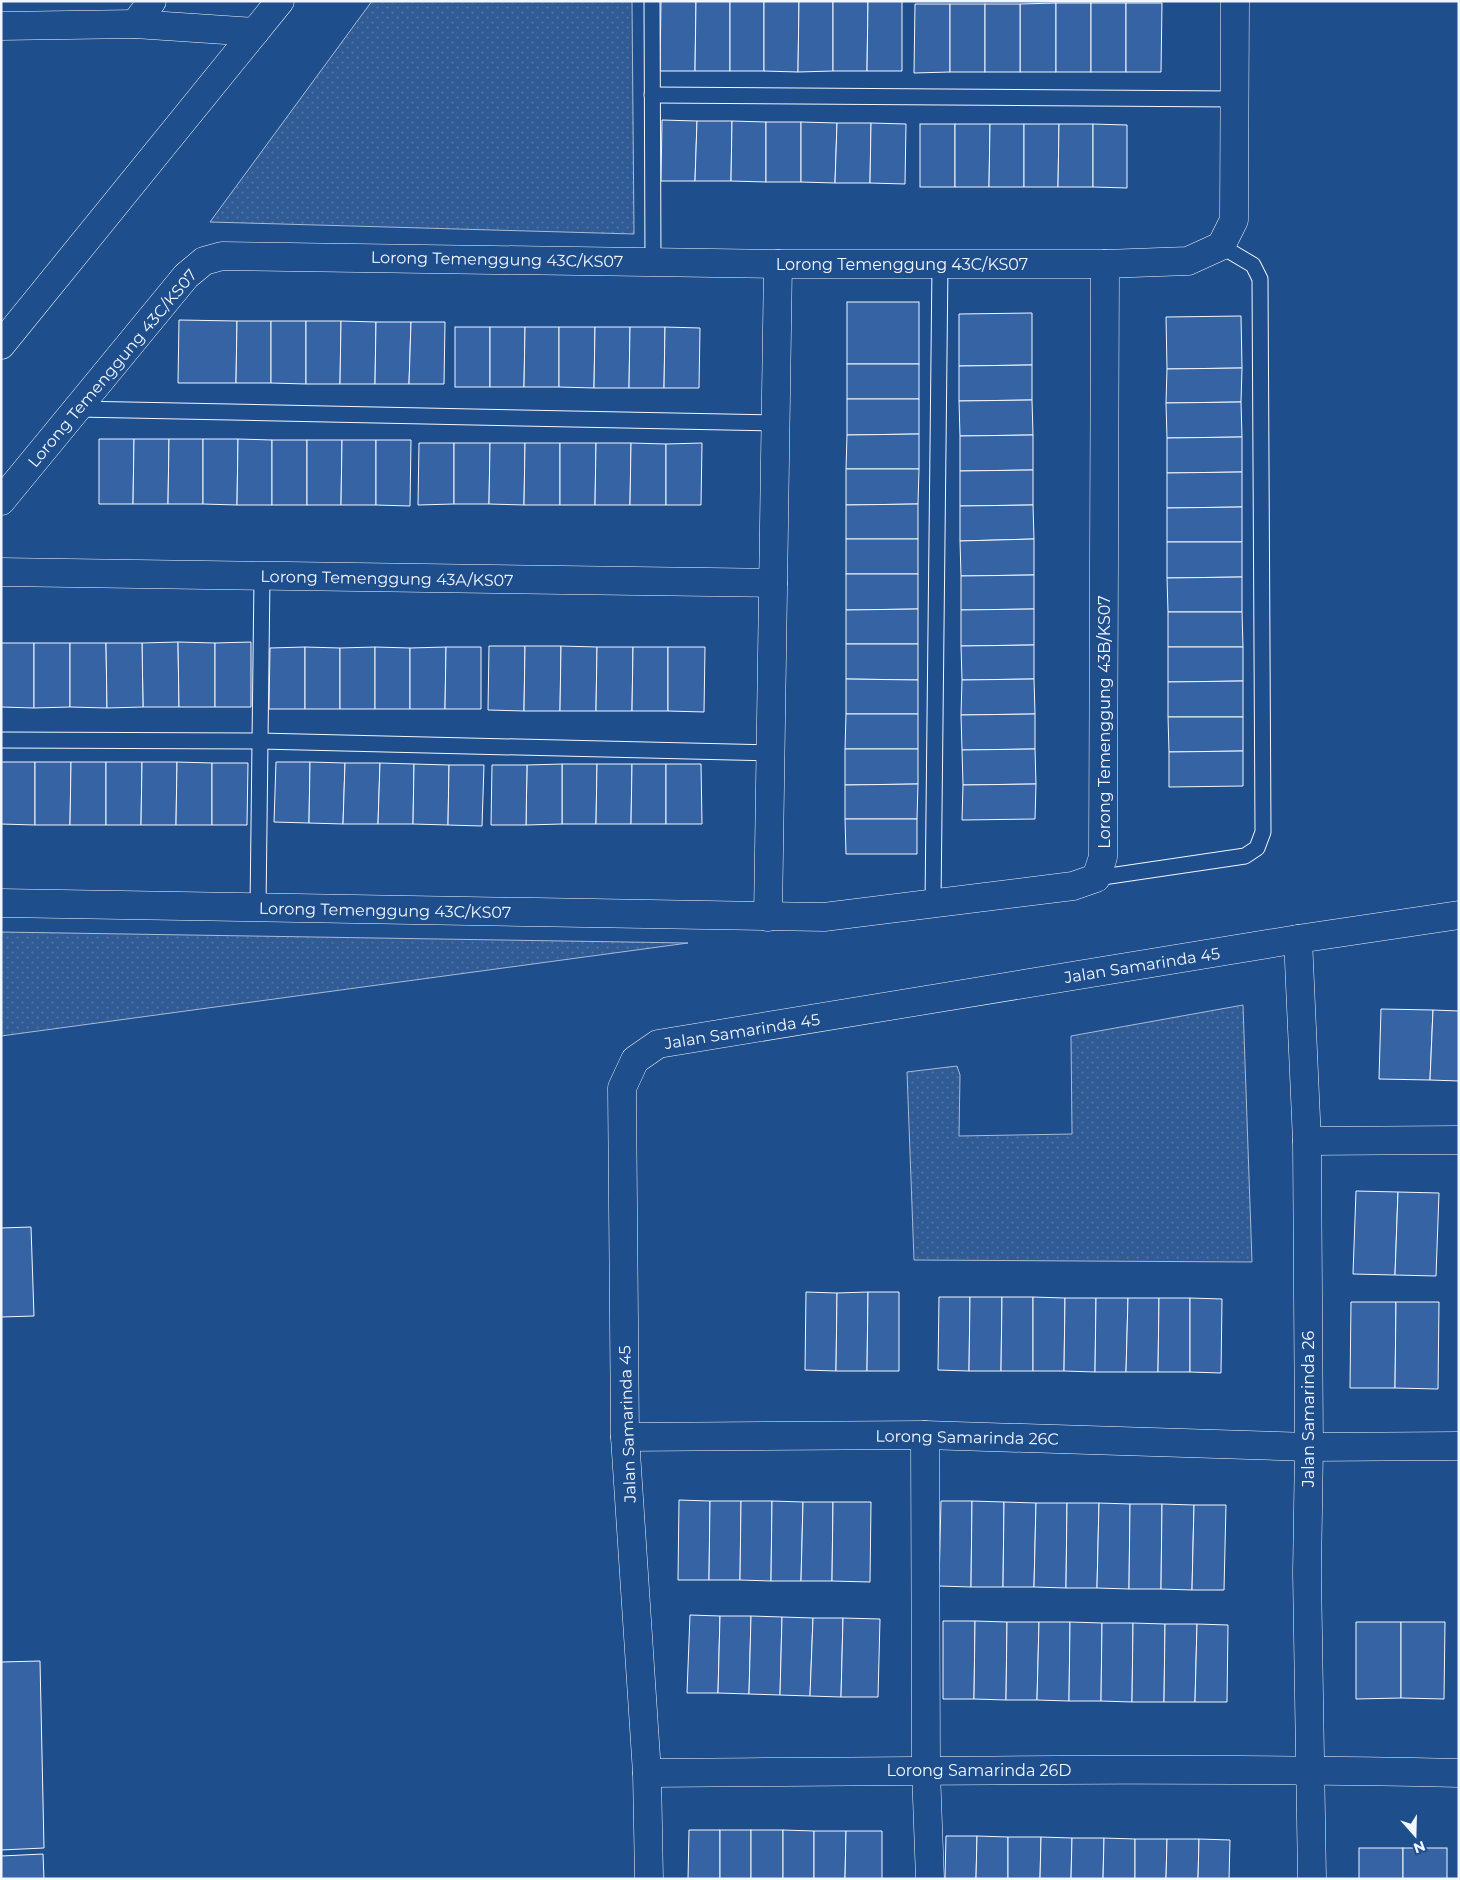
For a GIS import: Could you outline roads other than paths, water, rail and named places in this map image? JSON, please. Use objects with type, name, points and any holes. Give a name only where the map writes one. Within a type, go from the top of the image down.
[{"type":"street","points":[[135,24],[152,1]]},
{"type":"street","points":[[1,345],[280,1]]},
{"type":"street","points":[[1221,246],[1234,220],[1235,1]]},
{"type":"street","points":[[1,26],[135,24],[255,32]]},
{"type":"street","name":"Lorong Temenggung 43C/KS07","points":[[1,501],[186,276],[204,261],[222,256],[778,264],[1105,264],[1188,262],[1221,246]]},
{"type":"street","points":[[778,264],[768,917],[824,917],[1073,886],[1096,878]]},
{"type":"street","name":"Lorong Temenggung 43B/KS07","points":[[1096,878],[1103,857],[1105,264]]},
{"type":"street","name":"Lorong Temenggung 43A/KS07","points":[[1,572],[773,583]]},
{"type":"street","name":"Lorong Temenggung 43C/KS07","points":[[1,903],[768,917]]},
{"type":"street","name":"Jalan Samarinda 45","points":[[649,1879],[647,1773],[625,1436],[622,1088],[635,1060],[658,1044],[1298,939],[1459,915]]},
{"type":"street","name":"Jalan Samarinda 26","points":[[1298,939],[1307,1141],[1309,1447],[1307,1573],[1312,1879]]},
{"type":"street","points":[[1307,1141],[1459,1140]]},
{"type":"street","points":[[925,1435],[926,1771],[930,1879]]},
{"type":"street","name":"Lorong Samarinda 26C","points":[[625,1436],[925,1435],[1309,1447],[1459,1446]]},
{"type":"street","name":"Lorong Samarinda 26D","points":[[647,1773],[1311,1770],[1459,1773]]},
{"type":"lane","points":[[652,1],[654,261]]},
{"type":"lane","points":[[652,95],[1234,99]]},
{"type":"lane","points":[[1096,878],[1245,856],[1257,848],[1263,832],[1260,279],[1253,265],[1221,246]]},
{"type":"lane","points":[[933,904],[940,264]]},
{"type":"lane","points":[[77,409],[775,423]]},
{"type":"lane","points":[[258,908],[262,576]]},
{"type":"lane","points":[[1,740],[260,741],[770,753]]}]
